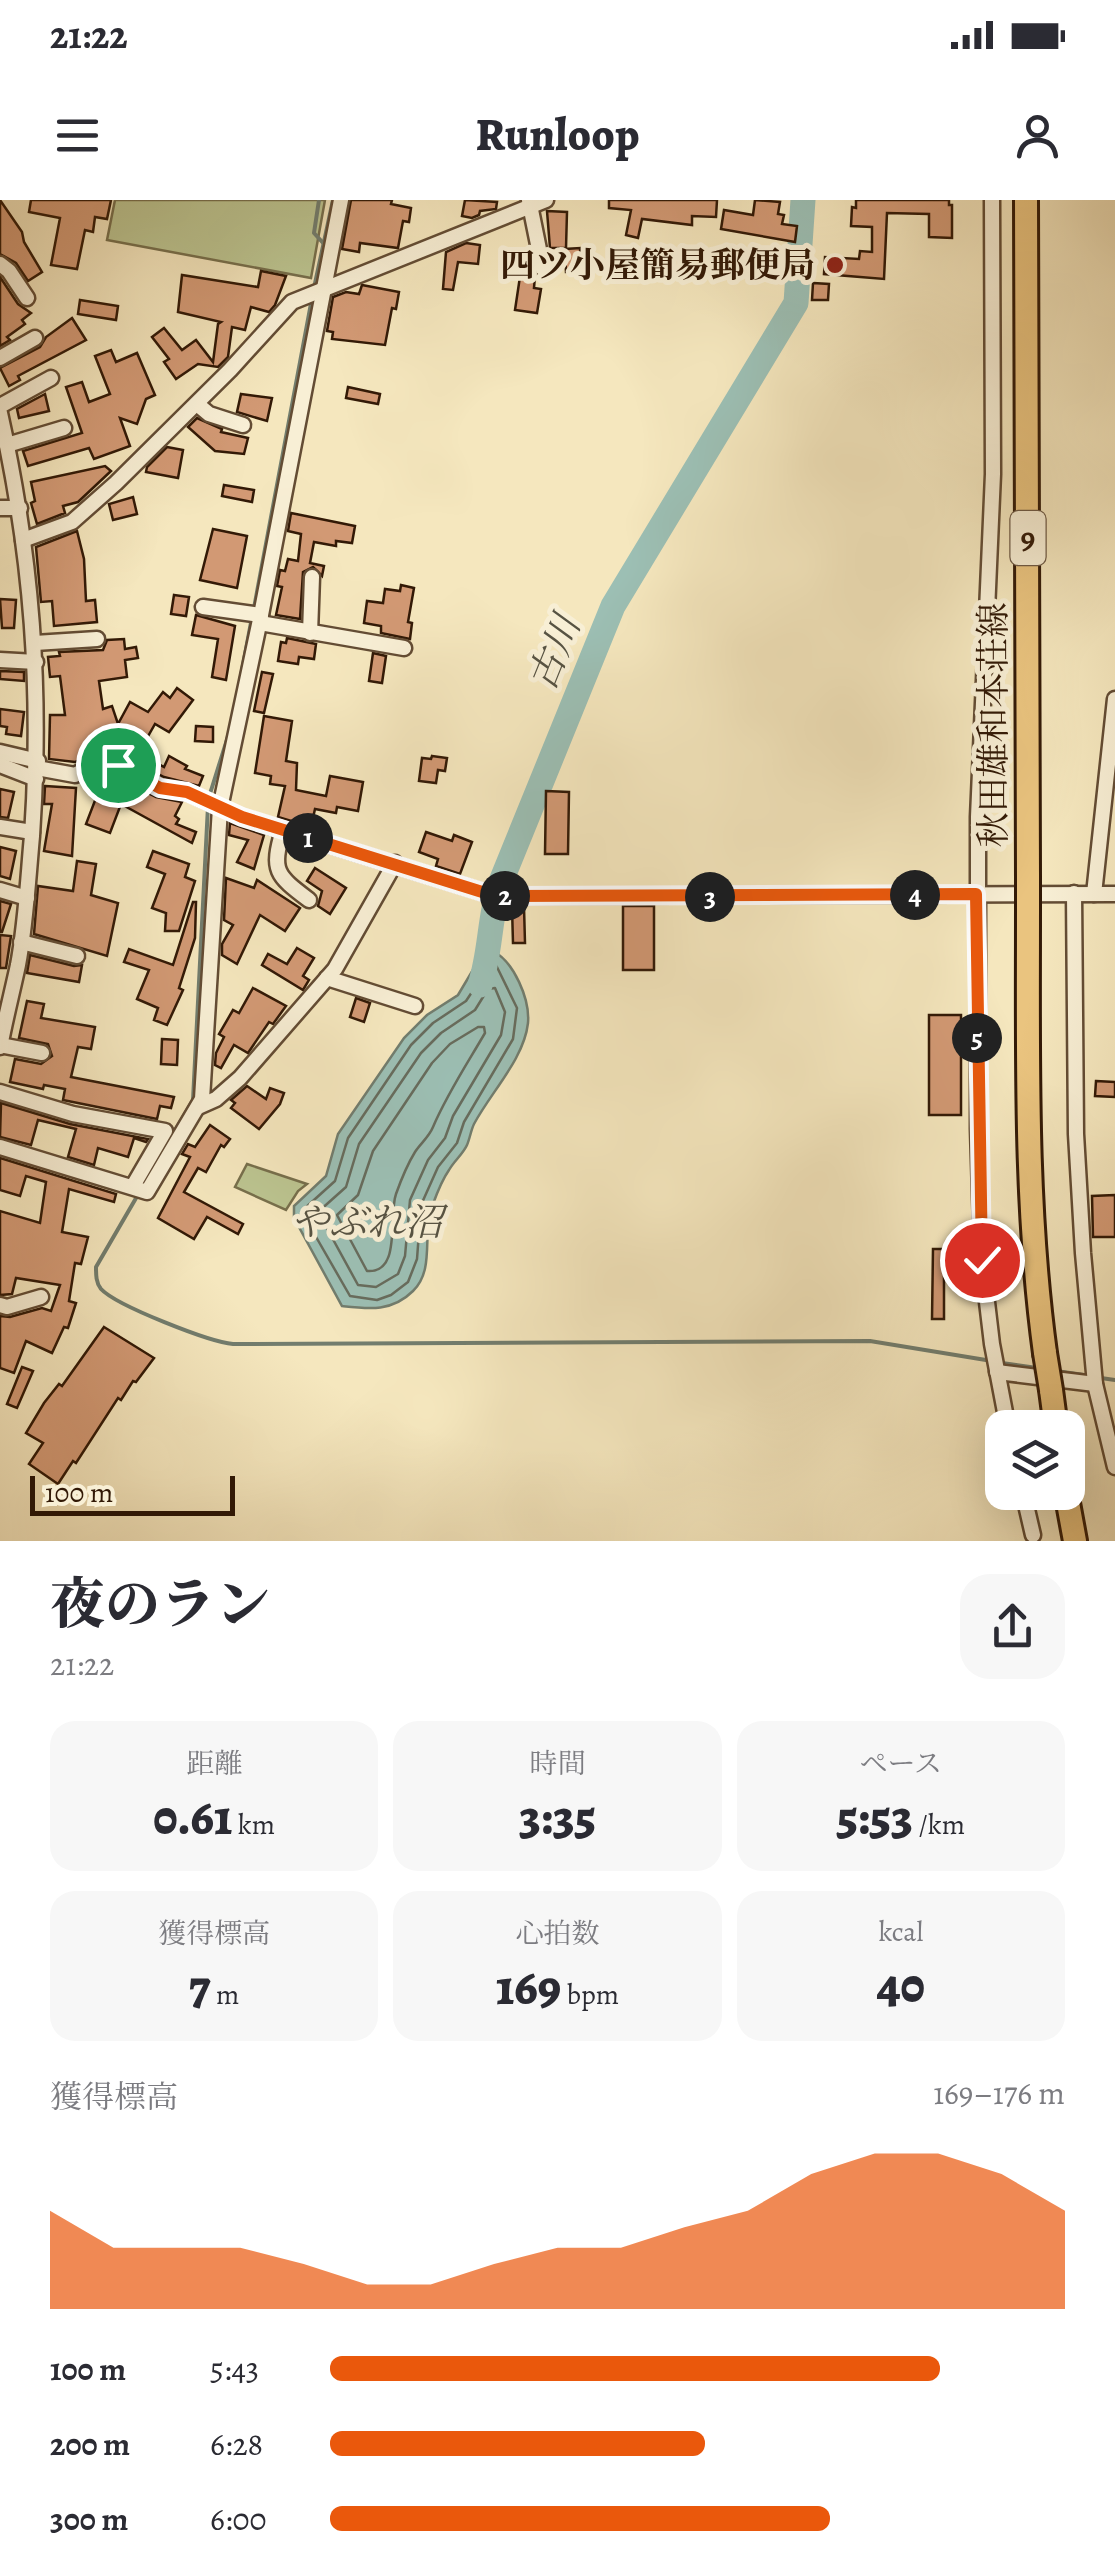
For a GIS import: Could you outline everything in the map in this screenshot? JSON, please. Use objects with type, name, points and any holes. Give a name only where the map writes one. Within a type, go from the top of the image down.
[{"type":"main road","name":"秋田雄和本荘線","points":[[1026,200],[1028,1129],[1037,1292],[1053,1410]]},
{"type":"main road","points":[[1069,1510],[1075,1541]]},
{"type":"street","points":[[0,1148],[148,1192],[198,1107],[206,1069],[214,806],[317,293],[341,200]]},
{"type":"street","points":[[992,200],[993,474],[976,894],[982,1260],[1005,1410]]},
{"type":"street","points":[[22,540],[72,522],[197,404],[292,302],[536,202],[543,270]]},
{"type":"street","points":[[0,264],[27,298]]},
{"type":"street","points":[[0,358],[35,338]]},
{"type":"street","points":[[42,1053],[0,1046],[4,1005],[21,942],[27,898],[37,769],[35,643],[20,508],[0,409],[51,378]]},
{"type":"street","points":[[197,404],[209,414],[242,425]]},
{"type":"street","points":[[7,444],[64,428]]},
{"type":"street","points":[[0,508],[20,508]]},
{"type":"street","points":[[310,633],[312,578]]},
{"type":"street","points":[[203,607],[255,616],[310,633],[404,648]]},
{"type":"street","points":[[35,643],[98,639]]},
{"type":"street","points":[[0,660],[36,662]]},
{"type":"street","points":[[1094,894],[1115,700]]},
{"type":"street","points":[[0,752],[37,769]]},
{"type":"street","points":[[0,766],[75,774],[92,765],[118,765],[160,788],[187,792],[214,806],[284,830],[495,896],[1115,894]]},
{"type":"street","points":[[0,827],[32,832]]},
{"type":"street","points":[[284,830],[276,868],[282,879],[308,900]]},
{"type":"street","points":[[198,1107],[216,1100],[240,1078],[328,978],[395,862]]},
{"type":"street","points":[[0,890],[27,898]]},
{"type":"street","points":[[1074,893],[1076,1134],[1095,1384],[1115,1467]]},
{"type":"street","points":[[21,942],[77,956]]},
{"type":"street","points":[[328,978],[415,1006]]},
{"type":"street","points":[[0,1092],[72,1114],[165,1131],[137,1187]]},
{"type":"street","points":[[0,1305],[7,1307],[41,1297]]},
{"type":"street","points":[[996,1365],[1095,1384]]},
{"type":"street","points":[[1028,1510],[1034,1535]]},
{"type":"green space","points":[[115,200],[325,200],[311,278],[107,240]]},
{"type":"green space","points":[[247,1164],[307,1184],[286,1210],[235,1187]]},
{"type":"water","name":"やぶれ沼","points":[[493,951],[514,972],[526,1003],[528,1023],[520,1049],[440,1187],[430,1215],[420,1282],[405,1298],[388,1306],[342,1306],[294,1218],[294,1206],[326,1176],[338,1134],[404,1038],[427,1015],[458,995],[474,968]]},
{"type":"building","points":[[0,200],[42,272],[28,281],[16,263],[0,254]]},
{"type":"building","points":[[31,200],[111,200],[107,219],[95,217],[93,232],[85,230],[77,269],[51,265],[60,218],[29,212]]},
{"type":"building","points":[[351,200],[392,200],[391,204],[411,208],[409,222],[403,221],[398,248],[360,243],[359,252],[342,249]]},
{"type":"building","points":[[465,200],[497,202],[496,209],[480,211],[472,218],[462,216]]},
{"type":"building","points":[[609,200],[717,200],[716,217],[692,216],[692,225],[642,219],[638,238],[626,235],[631,210],[609,208]]},
{"type":"building","points":[[755,200],[780,202],[778,214],[784,215],[782,224],[797,226],[795,242],[721,229],[724,210],[753,215]]},
{"type":"building","points":[[856,200],[949,200],[952,238],[929,237],[929,214],[887,213],[884,279],[824,274],[825,257],[859,259],[860,251],[872,252],[872,227],[851,226]]},
{"type":"building","points":[[547,211],[567,212],[566,248],[550,248]]},
{"type":"building","points":[[466,243],[480,245],[478,264],[458,262],[453,290],[443,289],[446,252]]},
{"type":"building","points":[[580,248],[581,271],[566,272],[565,249]]},
{"type":"building","points":[[524,250],[528,251],[535,276],[534,288],[541,289],[537,313],[515,310]]},
{"type":"building","points":[[261,271],[286,276],[275,305],[269,312],[251,307],[245,330],[232,327],[228,357],[218,367],[198,364],[176,379],[164,362],[169,359],[152,337],[164,328],[182,350],[196,340],[213,362],[221,322],[178,312],[182,275],[258,287]]},
{"type":"building","points":[[0,277],[18,304],[31,313],[22,320],[25,324],[7,337],[10,340],[0,346]]},
{"type":"building","points":[[813,283],[829,284],[828,300],[812,300]]},
{"type":"building","points":[[362,285],[399,292],[385,345],[332,339],[333,332],[327,331],[333,297],[346,292],[359,294]]},
{"type":"building","points":[[80,300],[118,306],[116,320],[78,314]]},
{"type":"building","points":[[72,318],[86,340],[18,376],[20,380],[9,386],[0,368],[40,347],[46,337]]},
{"type":"building","points":[[111,350],[116,362],[137,353],[155,395],[146,399],[137,424],[120,418],[130,446],[94,459],[89,448],[28,466],[23,451],[82,433],[66,387],[82,382],[89,402],[110,394],[95,356]]},
{"type":"building","points":[[348,387],[380,394],[378,404],[346,398]]},
{"type":"building","points":[[45,394],[49,411],[19,418],[17,409]]},
{"type":"building","points":[[241,394],[272,398],[267,421],[237,412]]},
{"type":"building","points":[[197,418],[222,429],[221,432],[248,438],[244,454],[215,451],[188,427]]},
{"type":"building","points":[[167,447],[183,450],[178,478],[146,472]]},
{"type":"building","points":[[105,466],[111,471],[78,502],[63,506],[65,513],[37,524],[31,482]]},
{"type":"building","points":[[224,485],[254,490],[252,502],[222,496]]},
{"type":"building","points":[[133,497],[137,514],[113,520],[109,504]]},
{"type":"building","points":[[291,513],[355,526],[352,543],[336,541],[336,546],[314,542],[310,563],[324,566],[322,576],[313,567],[303,572],[300,619],[276,615],[282,587],[277,586],[280,570],[285,571],[288,559],[298,561],[301,534],[288,531]]},
{"type":"building","points":[[213,529],[247,536],[237,588],[200,580]]},
{"type":"building","points":[[77,531],[84,559],[86,601],[95,600],[97,622],[54,626],[52,601],[41,602],[36,547]]},
{"type":"building","points":[[401,585],[414,588],[408,622],[412,623],[410,639],[381,633],[381,626],[364,623],[367,601],[383,603],[385,589],[400,591]]},
{"type":"building","points":[[174,595],[189,597],[186,616],[171,614]]},
{"type":"building","points":[[0,599],[16,600],[14,628],[2,628]]},
{"type":"building","points":[[196,615],[235,626],[226,680],[212,677],[218,639],[192,635]]},
{"type":"building","points":[[287,638],[316,644],[314,659],[299,657],[298,664],[278,661],[281,642],[286,643]]},
{"type":"building","points":[[124,639],[125,649],[136,647],[138,658],[125,660],[127,677],[99,681],[103,709],[112,706],[118,724],[130,702],[148,712],[163,692],[170,698],[177,688],[193,700],[169,732],[155,724],[142,747],[142,755],[164,767],[169,756],[187,766],[185,769],[203,776],[199,786],[164,777],[119,754],[91,754],[75,762],[49,759],[50,715],[65,715],[60,676],[50,677],[48,657],[60,656],[59,652],[103,650],[107,640]]},
{"type":"building","points":[[373,653],[386,656],[382,683],[369,681]]},
{"type":"building","points":[[0,671],[24,672],[24,681],[0,679]]},
{"type":"building","points":[[262,672],[273,674],[264,713],[254,711]]},
{"type":"building","points":[[0,709],[24,712],[21,736],[6,734],[7,727],[0,726]]},
{"type":"building","points":[[264,716],[292,721],[286,761],[297,763],[296,790],[326,796],[330,776],[363,782],[358,811],[337,807],[336,813],[315,809],[311,827],[278,817],[285,786],[270,784],[271,776],[255,773]]},
{"type":"building","points":[[196,726],[213,727],[213,742],[195,741]]},
{"type":"building","points":[[422,758],[447,758],[445,771],[438,770],[436,783],[419,781]]},
{"type":"building","points":[[98,776],[115,776],[156,797],[182,802],[175,816],[179,819],[176,824],[196,832],[192,843],[121,804],[110,833],[86,824],[101,785],[96,783]]},
{"type":"building","points":[[45,786],[76,788],[72,856],[44,851],[52,804],[44,804]]},
{"type":"building","points":[[0,789],[14,792],[8,818],[0,817]]},
{"type":"building","points":[[546,791],[569,792],[568,854],[545,854]]},
{"type":"building","points":[[230,823],[264,835],[254,869],[237,862],[248,840],[229,835]]},
{"type":"building","points":[[426,832],[452,841],[454,835],[472,842],[460,874],[436,866],[438,859],[419,852]]},
{"type":"building","points":[[0,847],[16,851],[10,879],[0,876]]},
{"type":"building","points":[[153,851],[189,864],[185,877],[195,881],[179,931],[165,931],[166,913],[152,908],[165,874],[147,867]]},
{"type":"building","points":[[77,861],[96,864],[91,895],[118,903],[107,956],[34,934],[38,886],[73,891]]},
{"type":"building","points":[[315,868],[346,888],[330,914],[318,906],[322,891],[307,881]]},
{"type":"building","points":[[226,878],[254,888],[257,880],[300,908],[285,931],[260,915],[237,964],[222,955],[222,944],[233,925],[224,920]]},
{"type":"building","points":[[0,901],[11,904],[2,932],[0,932]]},
{"type":"building","points":[[193,902],[195,938],[179,988],[183,990],[167,1025],[154,1020],[158,1008],[137,999],[149,970],[124,962],[129,949],[173,965]]},
{"type":"building","points":[[623,906],[654,906],[654,970],[623,970]]},
{"type":"building","points":[[512,907],[524,907],[525,943],[513,943]]},
{"type":"building","points":[[0,935],[11,936],[6,968],[0,968]]},
{"type":"building","points":[[297,948],[314,958],[303,976],[309,980],[303,990],[262,965],[268,954],[287,964]]},
{"type":"building","points":[[30,955],[82,965],[79,982],[27,973]]},
{"type":"building","points":[[253,988],[286,1006],[273,1024],[269,1022],[248,1053],[234,1045],[221,1068],[215,1065],[224,1037],[219,1034],[233,1010],[239,1013]]},
{"type":"building","points":[[356,998],[370,1003],[364,1022],[350,1017]]},
{"type":"building","points":[[27,1001],[44,1004],[41,1018],[95,1027],[91,1049],[78,1047],[71,1077],[174,1097],[171,1108],[160,1106],[157,1119],[63,1100],[65,1089],[10,1082],[15,1059],[41,1064],[52,1056],[48,1044],[19,1038]]},
{"type":"building","points":[[929,1015],[961,1015],[961,1115],[929,1115]]},
{"type":"building","points":[[162,1039],[178,1040],[177,1065],[161,1064]]},
{"type":"building","points":[[1096,1081],[1115,1082],[1115,1097],[1095,1096]]},
{"type":"building","points":[[247,1086],[266,1099],[270,1088],[284,1093],[259,1129],[231,1108],[235,1103],[231,1100]]},
{"type":"building","points":[[1,1103],[70,1124],[148,1139],[146,1142],[134,1138],[128,1157],[98,1148],[94,1165],[68,1157],[76,1129],[38,1120],[31,1145],[0,1137]]},
{"type":"building","points":[[210,1125],[230,1139],[224,1147],[221,1145],[206,1172],[198,1168],[184,1192],[243,1224],[238,1234],[207,1217],[194,1239],[158,1218],[190,1157],[182,1154],[188,1144],[195,1147]]},
{"type":"building","points":[[0,1158],[116,1194],[114,1202],[69,1189],[62,1232],[88,1237],[81,1264],[75,1263],[69,1301],[76,1303],[68,1328],[64,1327],[52,1353],[26,1341],[14,1373],[0,1368],[0,1316],[42,1308],[51,1311],[60,1285],[16,1278],[12,1294],[0,1295],[0,1211],[40,1223],[46,1182],[26,1176],[20,1196],[0,1190]]},
{"type":"building","points":[[1115,1195],[1115,1237],[1093,1237],[1092,1196]]},
{"type":"building","points":[[933,1249],[944,1249],[944,1319],[932,1319]]},
{"type":"building","points":[[104,1327],[154,1358],[121,1400],[118,1398],[58,1484],[29,1464],[43,1443],[26,1433],[44,1403],[59,1384],[62,1386]]},
{"type":"building","points":[[22,1367],[33,1371],[17,1408],[7,1404]]},
{"type":"waterway","points":[[319,200],[314,233],[324,244]]},
{"type":"waterway","points":[[314,288],[333,200]]},
{"type":"waterway","name":"古川","points":[[480,985],[500,884],[613,606],[796,303],[803,200]]},
{"type":"waterway","points":[[254,608],[312,298]]},
{"type":"waterway","points":[[240,681],[252,617]]},
{"type":"waterway","points":[[209,797],[230,730]]},
{"type":"waterway","points":[[208,806],[193,1100],[96,1267],[98,1284],[110,1296],[164,1322],[233,1344],[870,1341],[992,1361]]},
{"type":"waterway","points":[[1002,1363],[1037,1368]]},
{"type":"waterway","points":[[1056,1371],[1091,1376]]},
{"type":"waterway","points":[[1101,1378],[1115,1380]]},
{"type":"place","name":"四ツ小屋簡易郵便局","points":[[835,265]]},
{"type":"route","points":[[118,765],[160,788],[187,792],[242,817],[495,896],[976,894],[982,1260]]}]
